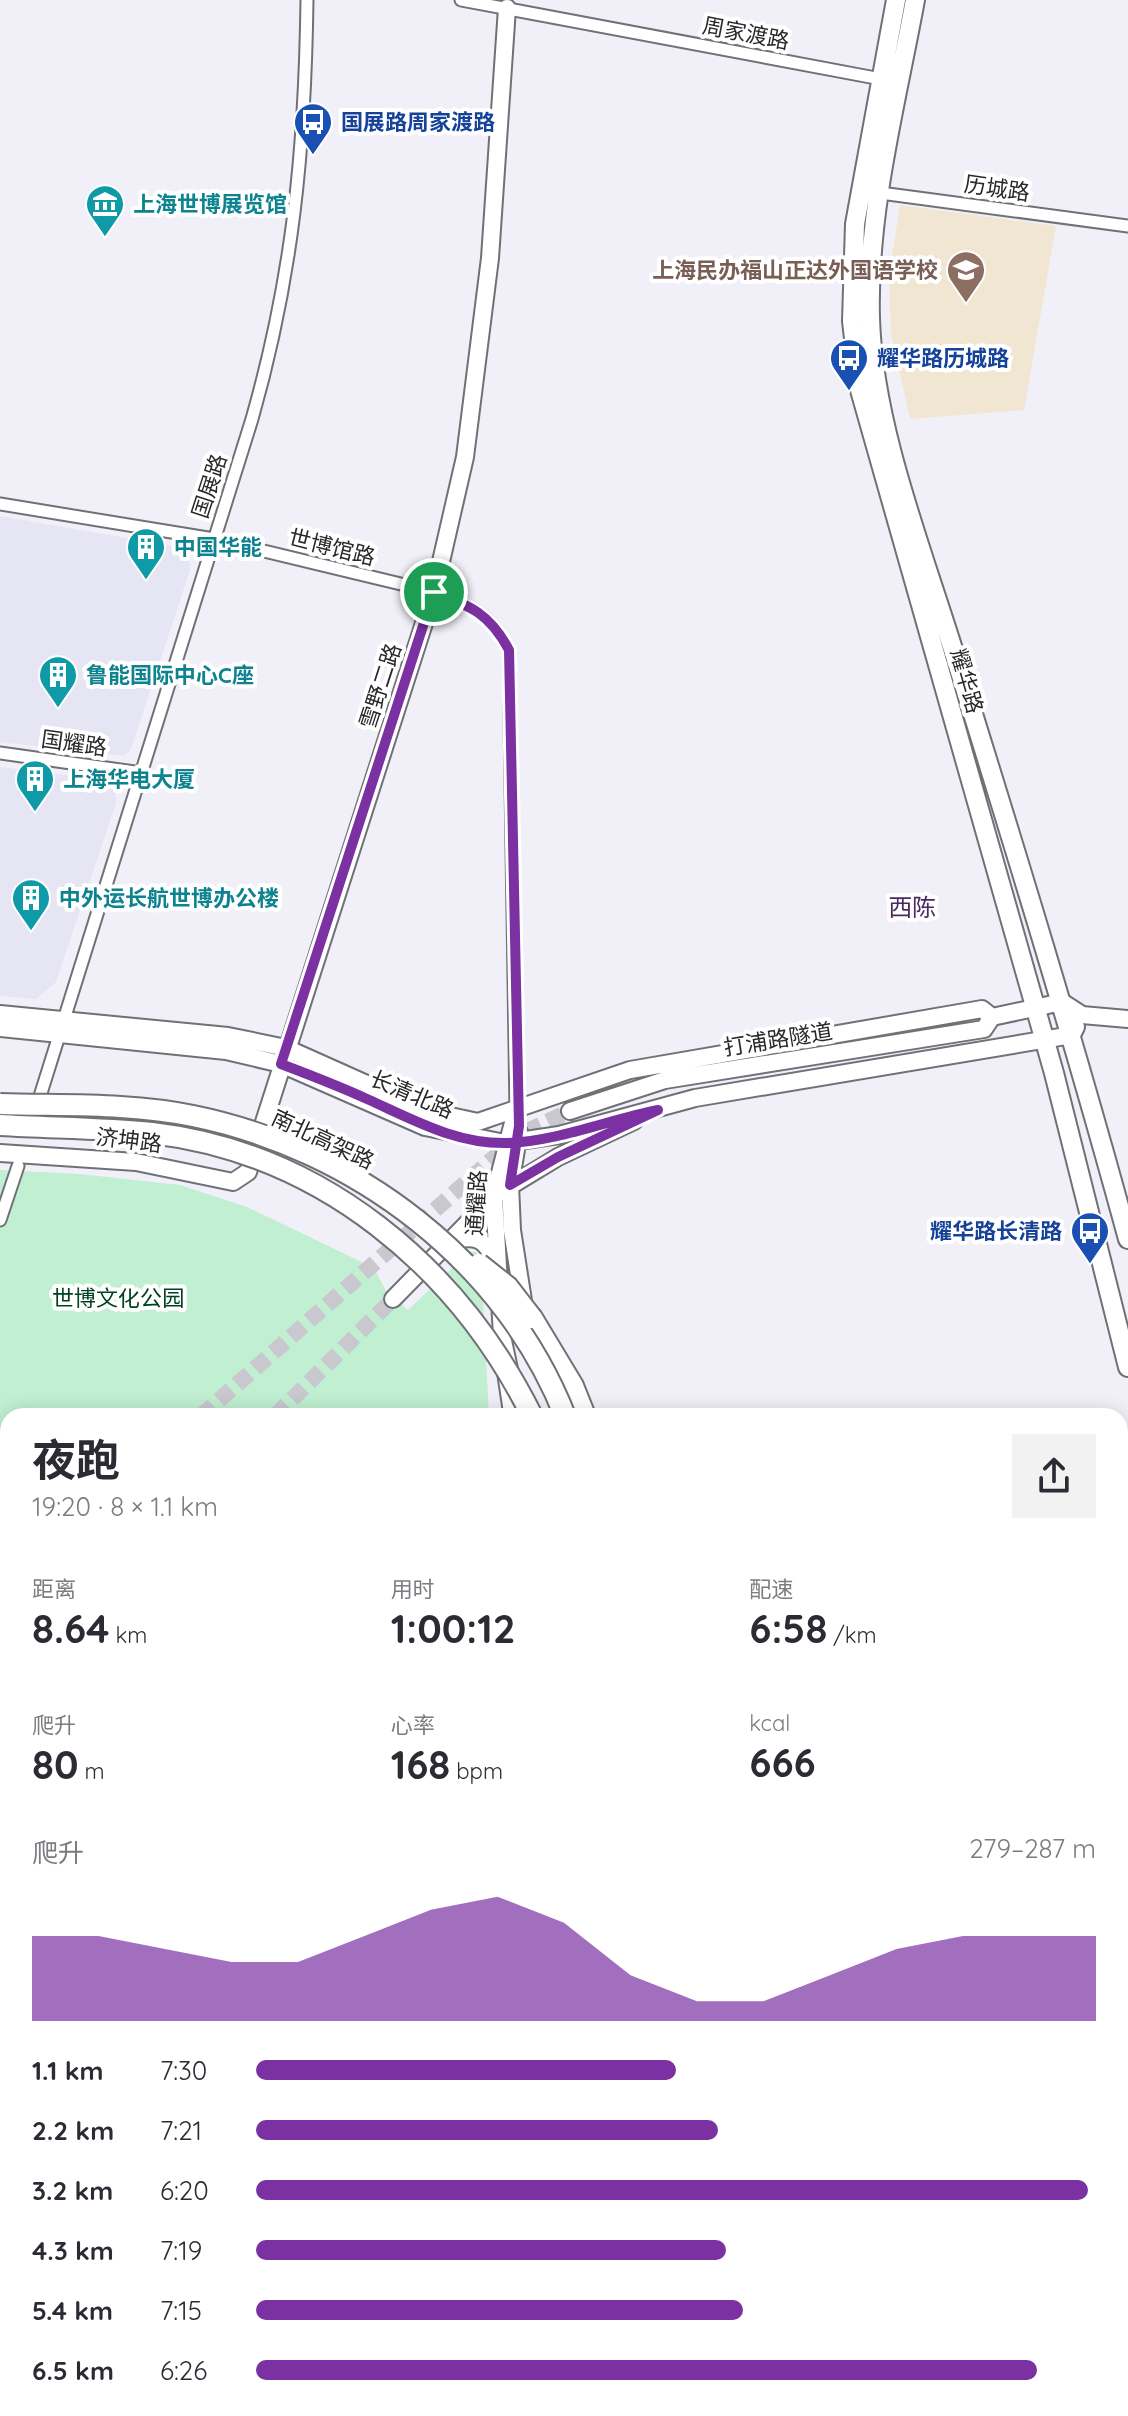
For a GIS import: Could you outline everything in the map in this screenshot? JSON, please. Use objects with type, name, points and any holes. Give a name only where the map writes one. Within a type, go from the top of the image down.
[{"type":"highway","name":"南北高架路","points":[[0,1104],[148,1110],[194,1116],[254,1133],[340,1170],[381,1194],[462,1259],[506,1308],[561,1408]]},
{"type":"highway","name":"南北高架路","points":[[0,1125],[154,1133],[234,1151],[308,1182],[370,1219],[440,1278],[467,1310],[524,1408]]},
{"type":"highway","points":[[430,1231],[471,1257],[508,1287],[551,1349],[581,1408]]},
{"type":"main road","name":"耀华路","points":[[896,0],[881,79],[870,192],[870,317],[878,387],[915,530],[1072,1035],[1128,1239]]},
{"type":"main road","name":"耀华路","points":[[915,0],[851,274],[860,390],[1045,1040],[1128,1367]]},
{"type":"main road","name":"雪野二路","points":[[248,1172],[434,592],[465,457],[487,288],[507,8]]},
{"type":"main road","name":"长清北路","points":[[0,1028],[64,1026],[228,1036],[427,1111],[478,1122],[630,1070],[982,1009],[992,1017],[1062,1002]]},
{"type":"main road","points":[[1062,1002],[1082,1015],[1128,1019]]},
{"type":"main road","name":"长清北路","points":[[0,1014],[64,1026]]},
{"type":"main road","points":[[1072,1035],[1082,1015]]},
{"type":"main road","name":"打浦路隧道","points":[[570,1111],[665,1080],[984,1029],[992,1017]]},
{"type":"main road","name":"长清北路","points":[[284,1056],[425,1127],[512,1142],[658,1110],[695,1098],[1072,1035]]},
{"type":"main road","points":[[393,1299],[494,1196],[558,1157],[658,1110]]},
{"type":"main road","name":"通耀路","points":[[516,1111],[510,1185],[520,1288],[529,1330],[553,1408]]},
{"type":"main road","name":"通耀路","points":[[512,1142],[494,1196],[495,1262],[502,1336],[526,1408]]},
{"type":"main road","name":"济坤路","points":[[0,1153],[19,1160],[136,1162],[233,1182],[248,1172]]},
{"type":"main road","points":[[452,1240],[474,1236],[487,1244],[495,1262]]},
{"type":"street","name":"国展路","points":[[0,1220],[64,1026],[253,413],[289,263],[303,136],[307,0]]},
{"type":"street","name":"周家渡路","points":[[461,0],[881,79]]},
{"type":"street","name":"历城路","points":[[870,192],[1128,226]]},
{"type":"street","name":"世博馆路","points":[[0,504],[214,539],[434,592],[462,603],[496,625],[509,650],[516,1111]]},
{"type":"street","name":"国耀路","points":[[0,753],[142,773]]},
{"type":"street","points":[[502,1336],[509,1408]]},
{"type":"shaded area","name":"上海民办福山正达外国语学校","points":[[900,205],[1056,226],[1024,410],[910,419],[891,333],[889,275]]},
{"type":"shaded area","points":[[0,516],[178,547],[189,559],[190,570],[131,749],[124,756],[0,742]]},
{"type":"shaded area","points":[[0,767],[104,780],[115,790],[116,803],[56,982],[36,999],[0,996]]},
{"type":"green space","name":"世博文化公园","points":[[0,1170],[80,1174],[180,1185],[247,1207],[374,1268],[386,1291],[408,1310],[469,1252],[476,1252],[481,1261],[489,1408],[0,1408]]},
{"type":"tunnel","points":[[210,1408],[521,1134],[570,1111]]},
{"type":"tunnel","points":[[283,1408],[393,1299]]},
{"type":"place","name":"国展路周家渡路","points":[[313,156]]},
{"type":"place","name":"上海世博展览馆","points":[[105,238]]},
{"type":"place","name":"上海民办福山正达外国语学校","points":[[966,304]]},
{"type":"place","name":"耀华路历城路","points":[[849,392]]},
{"type":"place","name":"中国华能","points":[[146,581]]},
{"type":"place","name":"鲁能国际中心C座","points":[[58,709]]},
{"type":"place","name":"上海华电大厦","points":[[35,813]]},
{"type":"place","name":"中外运长航世博办公楼","points":[[31,932]]},
{"type":"place","name":"耀华路长清路","points":[[1090,1265]]},
{"type":"district","name":"西陈","points":[[912,908]]},
{"type":"route","points":[[434,592],[281,1064],[370,1100],[425,1127],[480,1141],[505,1143],[519,1142],[539,1139],[658,1110],[558,1157],[510,1185],[519,1142],[519,1126],[516,1111],[509,650],[496,625],[462,603],[434,592]]}]
